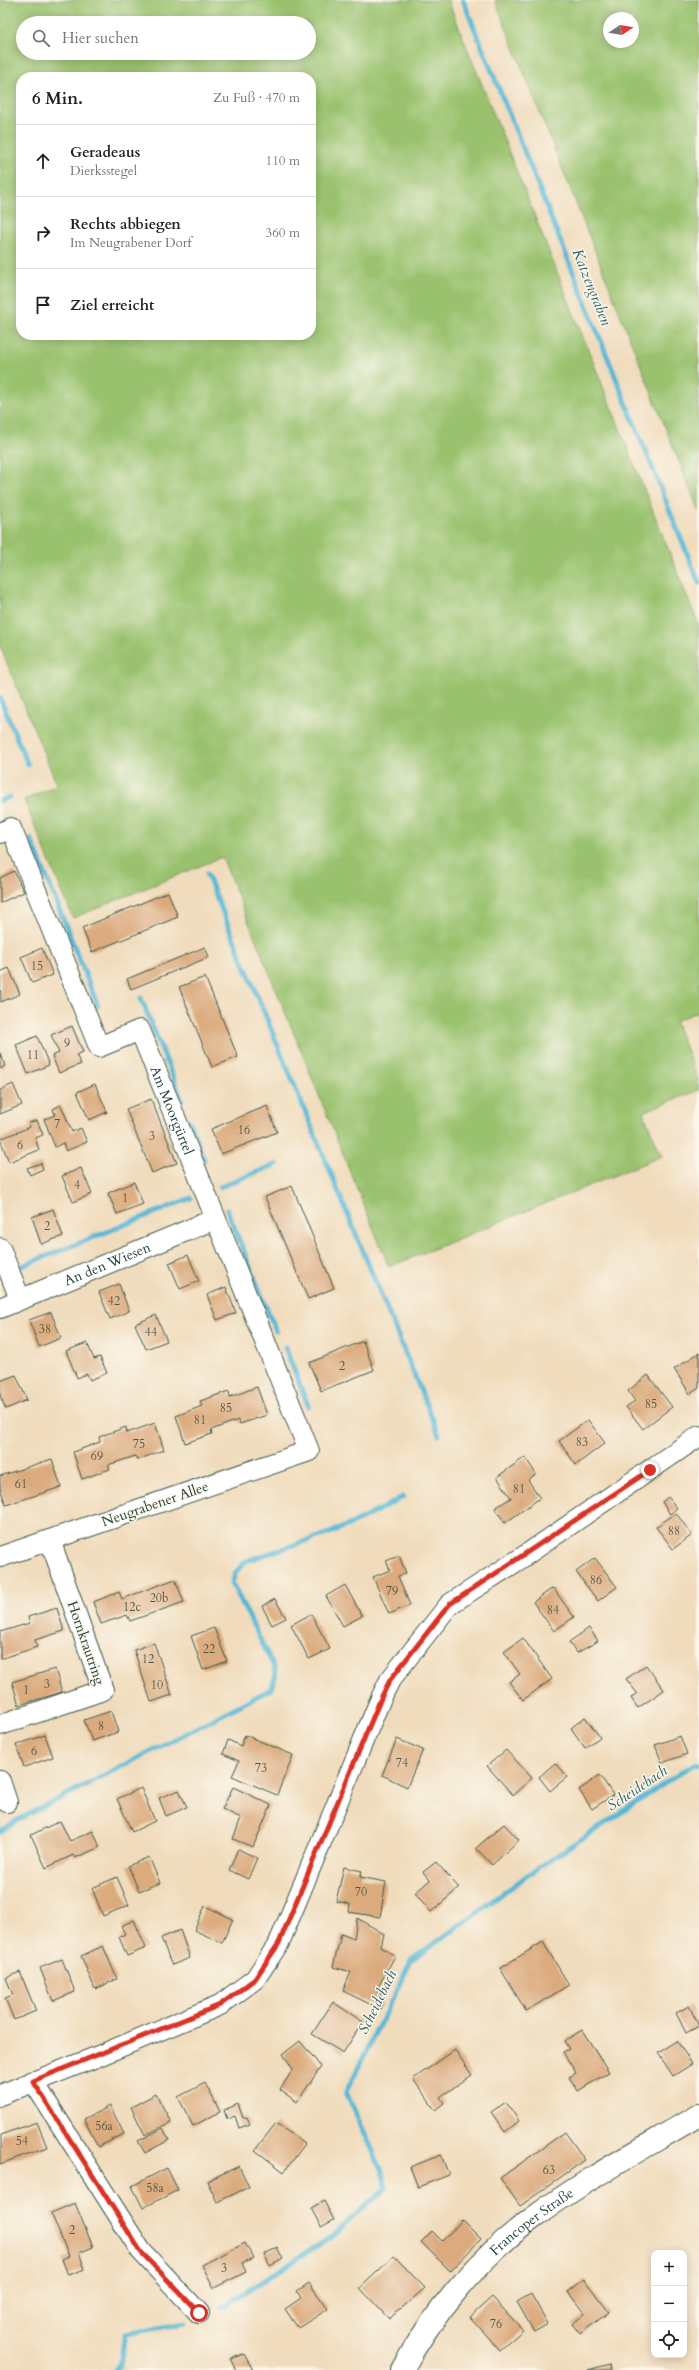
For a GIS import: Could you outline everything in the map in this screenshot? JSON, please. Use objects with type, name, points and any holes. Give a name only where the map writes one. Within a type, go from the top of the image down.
[{"type":"main road","name":"Francoper Straße","points":[[402,2370],[432,2323],[469,2278],[517,2231],[573,2191],[699,2115]]},
{"type":"street","name":"Am Moorgürtel","points":[[5,831],[98,1047],[140,1030],[309,1451]]},
{"type":"street","name":"An den Wiesen","points":[[0,1308],[215,1219]]},
{"type":"street","points":[[0,1248],[20,1299]]},
{"type":"street","points":[[0,2094],[220,2005],[255,1979],[279,1943],[387,1686],[445,1610],[450,1604],[699,1436]]},
{"type":"street","name":"Neugrabener Allee","points":[[0,1557],[309,1451]]},
{"type":"street","name":"Hornkrautring","points":[[0,1725],[104,1690],[50,1540]]},
{"type":"street","points":[[0,1781],[7,1802]]},
{"type":"street","points":[[33,2081],[141,2252],[199,2313]]},
{"type":"green space","points":[[0,0],[448,0],[699,626],[699,1011],[675,1021],[699,1082],[699,1090],[643,1112],[662,1156],[389,1267],[222,857],[73,918],[24,800],[57,785],[0,646]]},
{"type":"green space","points":[[495,0],[699,0],[699,512]]},
{"type":"building","points":[[14,871],[24,892],[0,903],[0,878]]},
{"type":"building","points":[[168,892],[178,917],[92,952],[82,928]]},
{"type":"building","points":[[205,947],[209,957],[131,989],[127,979]]},
{"type":"building","points":[[42,948],[53,975],[32,983],[21,957]]},
{"type":"building","points":[[9,968],[20,994],[1,1002],[0,972]]},
{"type":"building","points":[[205,977],[238,1057],[212,1067],[179,987]]},
{"type":"building","points":[[72,1026],[83,1052],[76,1055],[81,1064],[59,1073],[52,1056],[59,1053],[51,1035]]},
{"type":"building","points":[[37,1036],[49,1065],[28,1074],[16,1045]]},
{"type":"building","points":[[0,1053],[5,1066],[0,1069]]},
{"type":"building","points":[[13,1084],[22,1105],[0,1114],[0,1090]]},
{"type":"building","points":[[95,1084],[107,1112],[89,1120],[77,1092]]},
{"type":"building","points":[[151,1099],[177,1163],[152,1173],[126,1109]]},
{"type":"building","points":[[61,1105],[72,1132],[81,1128],[87,1142],[66,1151],[63,1143],[55,1147],[44,1119],[55,1115],[53,1109]]},
{"type":"building","points":[[267,1106],[277,1132],[221,1154],[211,1129]]},
{"type":"building","points":[[37,1120],[43,1135],[35,1138],[39,1150],[9,1162],[0,1139],[30,1127],[29,1123]]},
{"type":"building","points":[[41,1163],[43,1169],[30,1175],[27,1168]]},
{"type":"building","points":[[81,1168],[92,1194],[73,1202],[62,1176]]},
{"type":"building","points":[[134,1182],[143,1204],[117,1214],[108,1193]]},
{"type":"building","points":[[292,1186],[334,1288],[308,1299],[265,1197]]},
{"type":"building","points":[[53,1209],[63,1236],[41,1244],[32,1217]]},
{"type":"building","points":[[188,1255],[199,1281],[180,1289],[169,1263]]},
{"type":"building","points":[[119,1284],[129,1311],[110,1319],[99,1292]]},
{"type":"building","points":[[226,1287],[236,1313],[217,1320],[207,1295]]},
{"type":"building","points":[[51,1312],[61,1338],[39,1347],[29,1320]]},
{"type":"building","points":[[156,1315],[167,1341],[146,1349],[135,1324]]},
{"type":"building","points":[[363,1341],[374,1370],[321,1391],[309,1363]]},
{"type":"building","points":[[87,1343],[94,1359],[100,1357],[107,1373],[90,1380],[87,1374],[77,1378],[66,1351]]},
{"type":"building","points":[[699,1353],[699,1388],[690,1394],[674,1369]]},
{"type":"building","points":[[16,1375],[27,1400],[6,1409],[0,1396],[0,1381]]},
{"type":"building","points":[[648,1375],[672,1407],[643,1429],[626,1407],[635,1401],[628,1391]]},
{"type":"building","points":[[257,1387],[267,1415],[240,1424],[238,1420],[211,1430],[212,1434],[185,1443],[176,1416],[202,1406],[200,1401],[229,1391],[230,1397]]},
{"type":"building","points":[[588,1420],[605,1443],[576,1465],[559,1441]]},
{"type":"building","points":[[155,1423],[164,1450],[137,1460],[135,1456],[108,1465],[110,1469],[82,1479],[73,1452],[100,1442],[99,1437],[126,1427],[127,1433]]},
{"type":"building","points":[[525,1457],[536,1474],[528,1480],[540,1498],[505,1523],[495,1508],[511,1498],[497,1477]]},
{"type":"building","points":[[52,1459],[61,1487],[6,1505],[0,1488],[0,1476]]},
{"type":"building","points":[[668,1497],[677,1508],[670,1514],[662,1502]]},
{"type":"building","points":[[676,1513],[692,1535],[673,1549],[656,1527]]},
{"type":"building","points":[[399,1556],[406,1573],[398,1576],[410,1605],[389,1614],[373,1577],[390,1570],[386,1561]]},
{"type":"building","points":[[595,1558],[617,1587],[598,1601],[576,1572]]},
{"type":"building","points":[[175,1579],[184,1602],[130,1621],[127,1615],[101,1624],[93,1602],[119,1592],[122,1599]]},
{"type":"building","points":[[345,1585],[362,1616],[343,1626],[326,1596]]},
{"type":"building","points":[[553,1588],[574,1617],[554,1631],[533,1602]]},
{"type":"building","points":[[275,1599],[286,1618],[272,1625],[262,1606]]},
{"type":"building","points":[[57,1608],[64,1631],[35,1640],[37,1647],[0,1659],[0,1632],[30,1623],[28,1617]]},
{"type":"building","points":[[311,1614],[330,1649],[309,1659],[291,1625]]},
{"type":"building","points":[[214,1628],[227,1661],[203,1670],[191,1636]]},
{"type":"building","points":[[589,1628],[598,1641],[577,1653],[569,1642]]},
{"type":"building","points":[[523,1638],[552,1679],[523,1700],[509,1682],[520,1674],[504,1652]]},
{"type":"building","points":[[154,1643],[172,1695],[151,1702],[134,1650]]},
{"type":"building","points":[[646,1665],[664,1690],[638,1708],[631,1698],[637,1693],[626,1679]]},
{"type":"building","points":[[55,1669],[62,1692],[19,1705],[12,1682]]},
{"type":"building","points":[[111,1711],[118,1732],[92,1741],[84,1720]]},
{"type":"building","points":[[585,1717],[600,1737],[585,1748],[571,1728]]},
{"type":"building","points":[[45,1735],[53,1757],[24,1767],[16,1745]]},
{"type":"building","points":[[245,1735],[293,1755],[277,1795],[232,1776],[239,1761],[223,1754],[228,1740],[241,1746]]},
{"type":"building","points":[[680,1736],[687,1754],[662,1763],[655,1745]]},
{"type":"building","points":[[397,1739],[423,1750],[407,1787],[382,1775]]},
{"type":"building","points":[[506,1750],[532,1778],[513,1795],[487,1766]]},
{"type":"building","points":[[555,1763],[567,1777],[550,1791],[539,1777]]},
{"type":"building","points":[[600,1775],[613,1795],[592,1809],[579,1790]]},
{"type":"building","points":[[233,1787],[271,1805],[253,1847],[233,1839],[241,1818],[222,1809]]},
{"type":"building","points":[[141,1788],[155,1821],[132,1832],[117,1799]]},
{"type":"building","points":[[179,1790],[187,1807],[166,1816],[159,1798]]},
{"type":"building","points":[[60,1821],[70,1841],[93,1831],[100,1847],[75,1858],[73,1855],[46,1868],[31,1835]]},
{"type":"building","points":[[504,1824],[519,1840],[492,1865],[476,1848]]},
{"type":"building","points":[[238,1849],[257,1858],[248,1879],[229,1870]]},
{"type":"building","points":[[149,1857],[160,1883],[139,1891],[128,1866]]},
{"type":"building","points":[[436,1862],[459,1888],[431,1912],[415,1893],[430,1880],[423,1872]]},
{"type":"building","points":[[344,1867],[362,1871],[360,1877],[386,1882],[380,1917],[349,1912],[350,1904],[336,1901]]},
{"type":"building","points":[[117,1877],[129,1905],[103,1916],[92,1888]]},
{"type":"building","points":[[205,1906],[233,1919],[222,1943],[194,1930]]},
{"type":"building","points":[[357,1918],[384,1934],[381,1947],[395,1956],[376,1991],[384,1993],[380,2009],[343,1991],[351,1972],[333,1967],[341,1934],[354,1939]]},
{"type":"building","points":[[134,1920],[146,1948],[127,1956],[119,1937],[125,1934],[121,1926]]},
{"type":"building","points":[[180,1930],[190,1958],[172,1965],[161,1938]]},
{"type":"building","points":[[543,1942],[569,1985],[526,2011],[500,1968]]},
{"type":"building","points":[[103,1946],[117,1979],[95,1989],[81,1956]]},
{"type":"building","points":[[62,1959],[75,1992],[53,2001],[40,1968]]},
{"type":"building","points":[[20,1972],[36,2011],[14,2020],[5,1998],[13,1995],[6,1978]]},
{"type":"building","points":[[333,2002],[363,2022],[343,2053],[312,2034]]},
{"type":"building","points":[[689,2006],[699,2026],[686,2033],[676,2013]]},
{"type":"building","points":[[582,2030],[609,2072],[578,2091],[569,2077],[576,2073],[563,2052],[569,2049],[564,2041]]},
{"type":"building","points":[[300,2041],[321,2067],[297,2102],[280,2090],[293,2069],[283,2054]]},
{"type":"building","points":[[677,2041],[692,2064],[673,2076],[658,2053]]},
{"type":"building","points":[[455,2050],[472,2075],[440,2097],[444,2103],[435,2110],[413,2079]]},
{"type":"building","points":[[205,2083],[220,2112],[193,2126],[178,2097]]},
{"type":"building","points":[[156,2094],[171,2122],[145,2135],[131,2107]]},
{"type":"building","points":[[506,2102],[519,2121],[505,2132],[491,2112]]},
{"type":"building","points":[[238,2104],[243,2118],[247,2117],[250,2124],[239,2128],[235,2116],[227,2119],[224,2110]]},
{"type":"building","points":[[110,2106],[124,2134],[98,2147],[84,2119]]},
{"type":"building","points":[[37,2122],[47,2147],[0,2164],[0,2135]]},
{"type":"building","points":[[276,2123],[305,2144],[284,2172],[255,2150]]},
{"type":"building","points":[[163,2128],[169,2140],[145,2153],[138,2141]]},
{"type":"building","points":[[565,2132],[585,2160],[520,2206],[500,2178]]},
{"type":"building","points":[[441,2155],[449,2175],[418,2187],[410,2167]]},
{"type":"building","points":[[239,2166],[249,2187],[217,2202],[207,2181]]},
{"type":"building","points":[[167,2168],[178,2190],[143,2208],[132,2186]]},
{"type":"building","points":[[324,2201],[334,2220],[321,2227],[311,2208]]},
{"type":"building","points":[[75,2203],[93,2247],[79,2253],[85,2269],[68,2275],[62,2259],[69,2256],[51,2213]]},
{"type":"building","points":[[462,2220],[481,2239],[450,2271],[421,2242],[432,2231],[442,2241]]},
{"type":"building","points":[[245,2243],[253,2258],[242,2263],[246,2272],[214,2288],[202,2265]]},
{"type":"building","points":[[277,2247],[283,2259],[270,2266],[264,2254]]},
{"type":"building","points":[[394,2256],[425,2288],[389,2319],[360,2288]]},
{"type":"building","points":[[584,2279],[609,2312],[580,2334],[572,2324],[585,2314],[568,2292]]},
{"type":"building","points":[[309,2283],[328,2309],[298,2328],[285,2309],[301,2298],[297,2291]]},
{"type":"building","points":[[531,2294],[548,2324],[534,2332],[517,2302]]},
{"type":"building","points":[[492,2297],[523,2330],[500,2350],[470,2317]]},
{"type":"building","points":[[244,2354],[253,2370],[236,2370],[230,2359]]},
{"type":"building","points":[[609,2364],[610,2370],[588,2370]]},
{"type":"waterway","name":"Katzengraben","points":[[463,0],[699,583]]},
{"type":"waterway","points":[[0,698],[28,765]]},
{"type":"waterway","points":[[0,801],[10,797]]},
{"type":"waterway","points":[[31,839],[98,1006]]},
{"type":"waterway","points":[[207,874],[439,1435]]},
{"type":"waterway","points":[[141,998],[182,1100]]},
{"type":"waterway","points":[[189,1121],[204,1160]]},
{"type":"waterway","points":[[220,1187],[277,1164]]},
{"type":"waterway","points":[[22,1266],[191,1198]]},
{"type":"waterway","points":[[227,1210],[276,1331]]},
{"type":"waterway","points":[[285,1347],[308,1406]]},
{"type":"waterway","points":[[0,1832],[14,1822],[271,1689],[276,1674],[274,1667],[232,1583],[236,1572],[246,1561],[330,1533],[362,1519],[403,1497]]},
{"type":"waterway","name":"Scheidebach","points":[[222,2307],[331,2237],[386,2188],[381,2169],[346,2092],[411,1961],[532,1872],[694,1764],[699,1765]]},
{"type":"waterway","name":"Scheidebach","points":[[115,2370],[120,2365],[125,2334],[185,2323]]},
{"type":"route","points":[[199,2313],[141,2252],[33,2081],[96,2057],[220,2005],[255,1979],[279,1943],[381,1698],[390,1680],[450,1604],[520,1559],[650,1470]]}]
